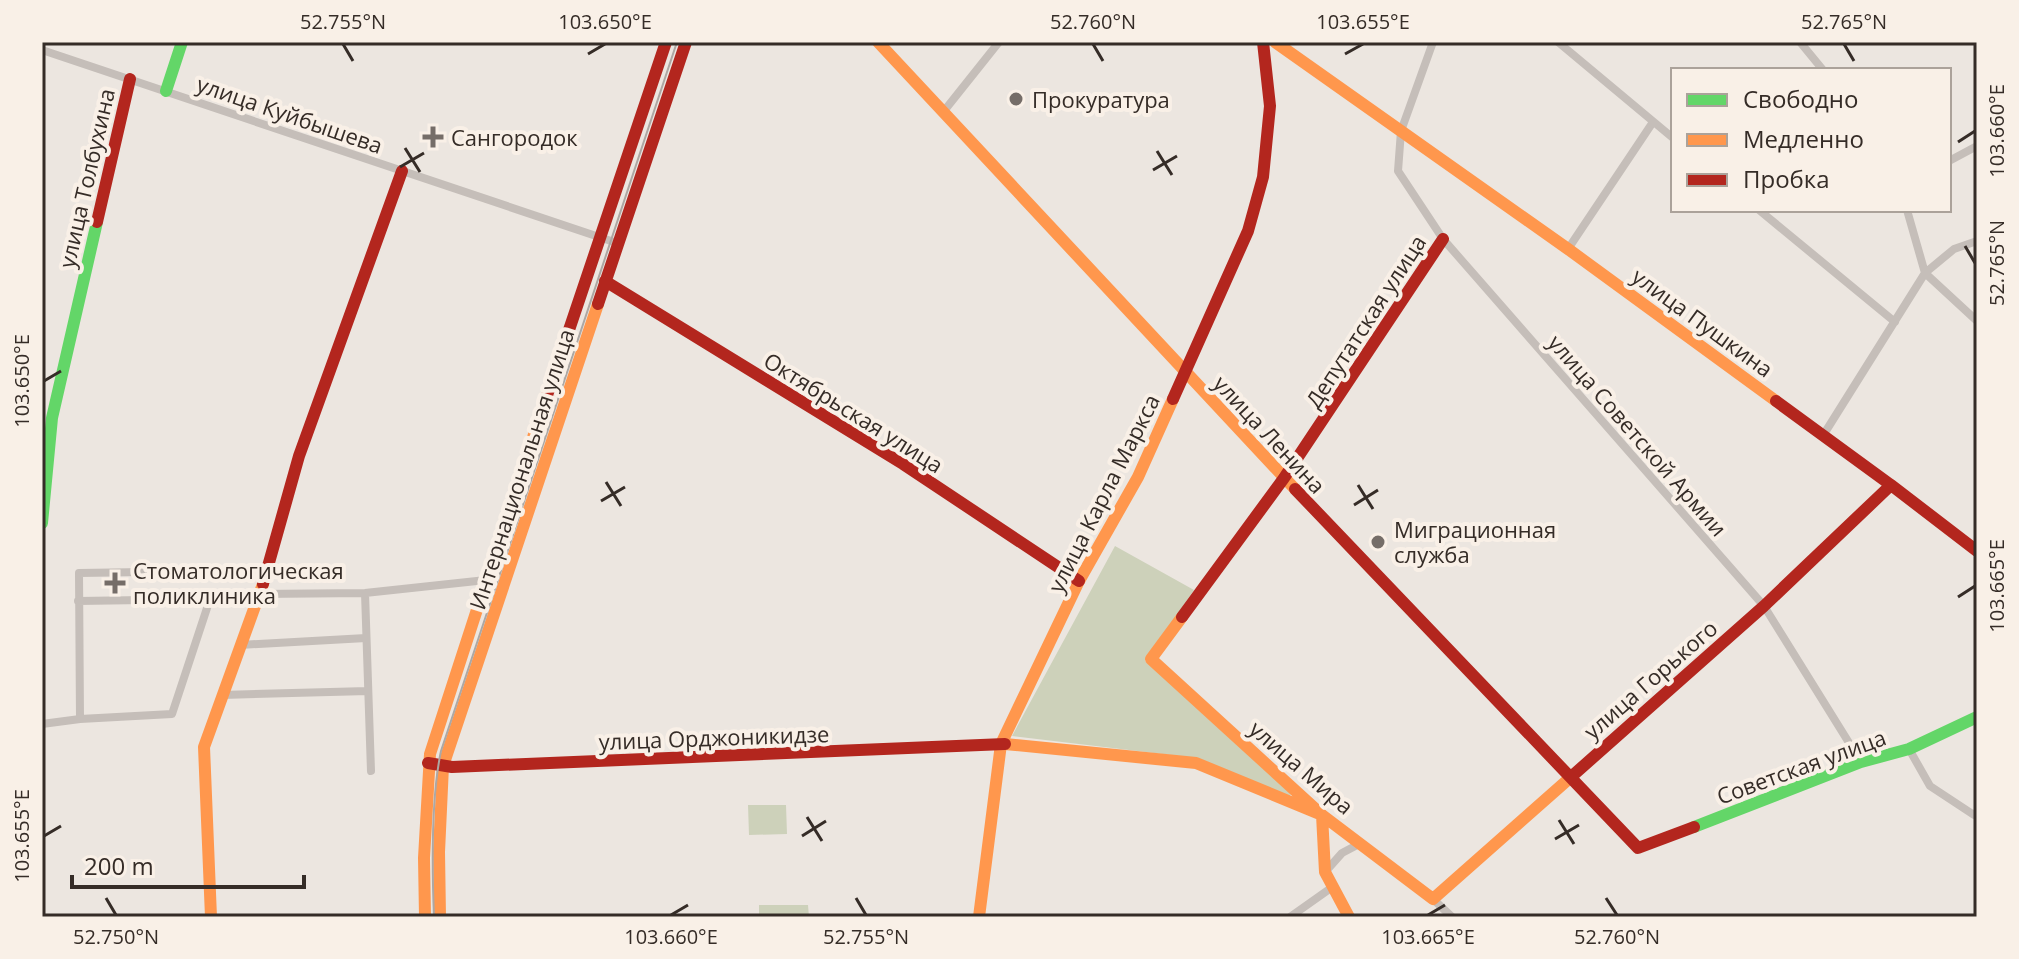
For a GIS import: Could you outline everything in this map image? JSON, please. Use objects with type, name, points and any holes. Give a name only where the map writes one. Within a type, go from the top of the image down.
[{"type":"street","points":[[166,91],[182,42]]},
{"type":"street","name":"Интернациональная улица","points":[[425,917],[428,763],[666,42]]},
{"type":"street","name":"Интернациональная улица","points":[[440,917],[443,766],[686,42]]},
{"type":"street","name":"улица Ленина","points":[[878,42],[1284,478],[1638,848]]},
{"type":"street","points":[[944,111],[999,42]]},
{"type":"street","name":"улица Карла Маркса","points":[[979,917],[1001,744],[1079,581],[1138,477],[1248,231],[1263,177],[1270,106],[1263,42]]},
{"type":"street","points":[[1275,42],[1555,240]]},
{"type":"street","name":"улица Пушкина","points":[[1275,42],[1401,131]]},
{"type":"street","name":"улица Советской Армии","points":[[1433,42],[1401,131],[1398,171],[1443,239],[1764,606],[1861,762]]},
{"type":"street","points":[[1558,42],[1671,136]]},
{"type":"street","points":[[1800,42],[1821,68]]},
{"type":"street","name":"улица Куйбышева","points":[[42,50],[617,243]]},
{"type":"street","name":"улица Пушкина","points":[[1288,51],[1824,434],[1977,551]]},
{"type":"street","name":"улица Толбухина","points":[[42,523],[47,416],[130,79]]},
{"type":"street","points":[[1568,249],[1653,122]]},
{"type":"street","points":[[1951,160],[1977,146]]},
{"type":"street","points":[[211,917],[204,747],[268,570],[299,456],[402,171]]},
{"type":"street","points":[[1761,212],[1895,322]]},
{"type":"street","points":[[1908,212],[1925,273],[1977,321]]},
{"type":"street","name":"Депутатская улица","points":[[1151,659],[1284,478],[1443,239]]},
{"type":"street","points":[[1824,434],[1925,273],[1954,249],[1977,241]]},
{"type":"street","name":"Октябрьская улица","points":[[605,281],[903,464],[1079,581]]},
{"type":"street","name":"улица Горького","points":[[1433,899],[1764,606],[1891,485]]},
{"type":"street","points":[[80,719],[79,573],[268,570]]},
{"type":"street","points":[[78,601],[365,593],[486,580]]},
{"type":"street","points":[[365,593],[371,771]]},
{"type":"street","points":[[42,724],[172,714],[210,599]]},
{"type":"street","points":[[240,645],[366,638]]},
{"type":"street","name":"улица Мира","points":[[1151,659],[1322,815],[1433,899]]},
{"type":"street","points":[[222,695],[368,691]]},
{"type":"street","name":"Советская улица","points":[[1638,848],[1861,762],[1909,749],[1977,717]]},
{"type":"street","name":"улица Орджоникидзе","points":[[428,763],[443,766],[1001,744],[1196,763],[1322,815]]},
{"type":"street","points":[[1909,749],[1930,786],[1974,815],[1977,812]]},
{"type":"street","points":[[1322,815],[1325,872],[1349,917]]},
{"type":"street","points":[[1325,872],[1342,853],[1361,843]]},
{"type":"street","points":[[1290,917],[1331,888]]},
{"type":"street","points":[[1433,899],[1452,917]]},
{"type":"green space","points":[[1115,546],[1194,590],[1145,661],[1293,791],[1287,800],[1196,758],[1012,736]]},
{"type":"green space","points":[[748,805],[786,805],[787,834],[749,835]]},
{"type":"green space","points":[[759,905],[808,905],[809,917],[759,917]]},
{"type":"tram line","points":[[434,917],[434,811],[441,751],[677,42]]},
{"type":"traffic: fast","points":[[166,91],[182,42]]},
{"type":"traffic: fast","points":[[42,523],[52,418],[97,222]]},
{"type":"traffic: fast","points":[[1694,827],[1861,762],[1909,749],[1977,717]]},
{"type":"traffic: slow","points":[[878,42],[1295,489]]},
{"type":"traffic: slow","points":[[1275,42],[1568,249],[1776,401]]},
{"type":"traffic: slow","points":[[440,917],[443,766],[598,304]]},
{"type":"traffic: slow","points":[[979,917],[1001,744],[1079,581],[1138,477],[1173,399]]},
{"type":"traffic: slow","points":[[425,917],[424,858],[430,754],[538,422]]},
{"type":"traffic: slow","points":[[211,917],[204,747],[263,584]]},
{"type":"traffic: slow","points":[[1182,617],[1151,659],[1322,815],[1433,899],[1571,777]]},
{"type":"traffic: slow","points":[[1005,744],[1196,763],[1322,815],[1325,872],[1349,917]]},
{"type":"traffic: jam","points":[[538,422],[666,42]]},
{"type":"traffic: jam","points":[[598,304],[686,42]]},
{"type":"traffic: jam","points":[[1173,399],[1248,231],[1263,177],[1270,106],[1263,42]]},
{"type":"traffic: jam","points":[[97,222],[130,79]]},
{"type":"traffic: jam","points":[[263,584],[299,456],[402,171]]},
{"type":"traffic: jam","points":[[1182,617],[1284,478],[1443,239]]},
{"type":"traffic: jam","points":[[605,281],[903,464],[1079,581]]},
{"type":"traffic: jam","points":[[1776,401],[1895,488]]},
{"type":"traffic: jam","points":[[1571,777],[1764,606],[1891,485],[1977,551]]},
{"type":"traffic: jam","points":[[1295,489],[1638,848],[1694,827]]},
{"type":"traffic: jam","points":[[428,763],[452,767],[1005,744]]},
{"type":"place","name":"Прокуратура","points":[[1016,99]]},
{"type":"place","name":"Сангородок","points":[[433,137]]},
{"type":"place","name":"Миграционная служба","points":[[1378,542]]},
{"type":"place","name":"Стоматологическая поликлиника","points":[[115,583]]}]
